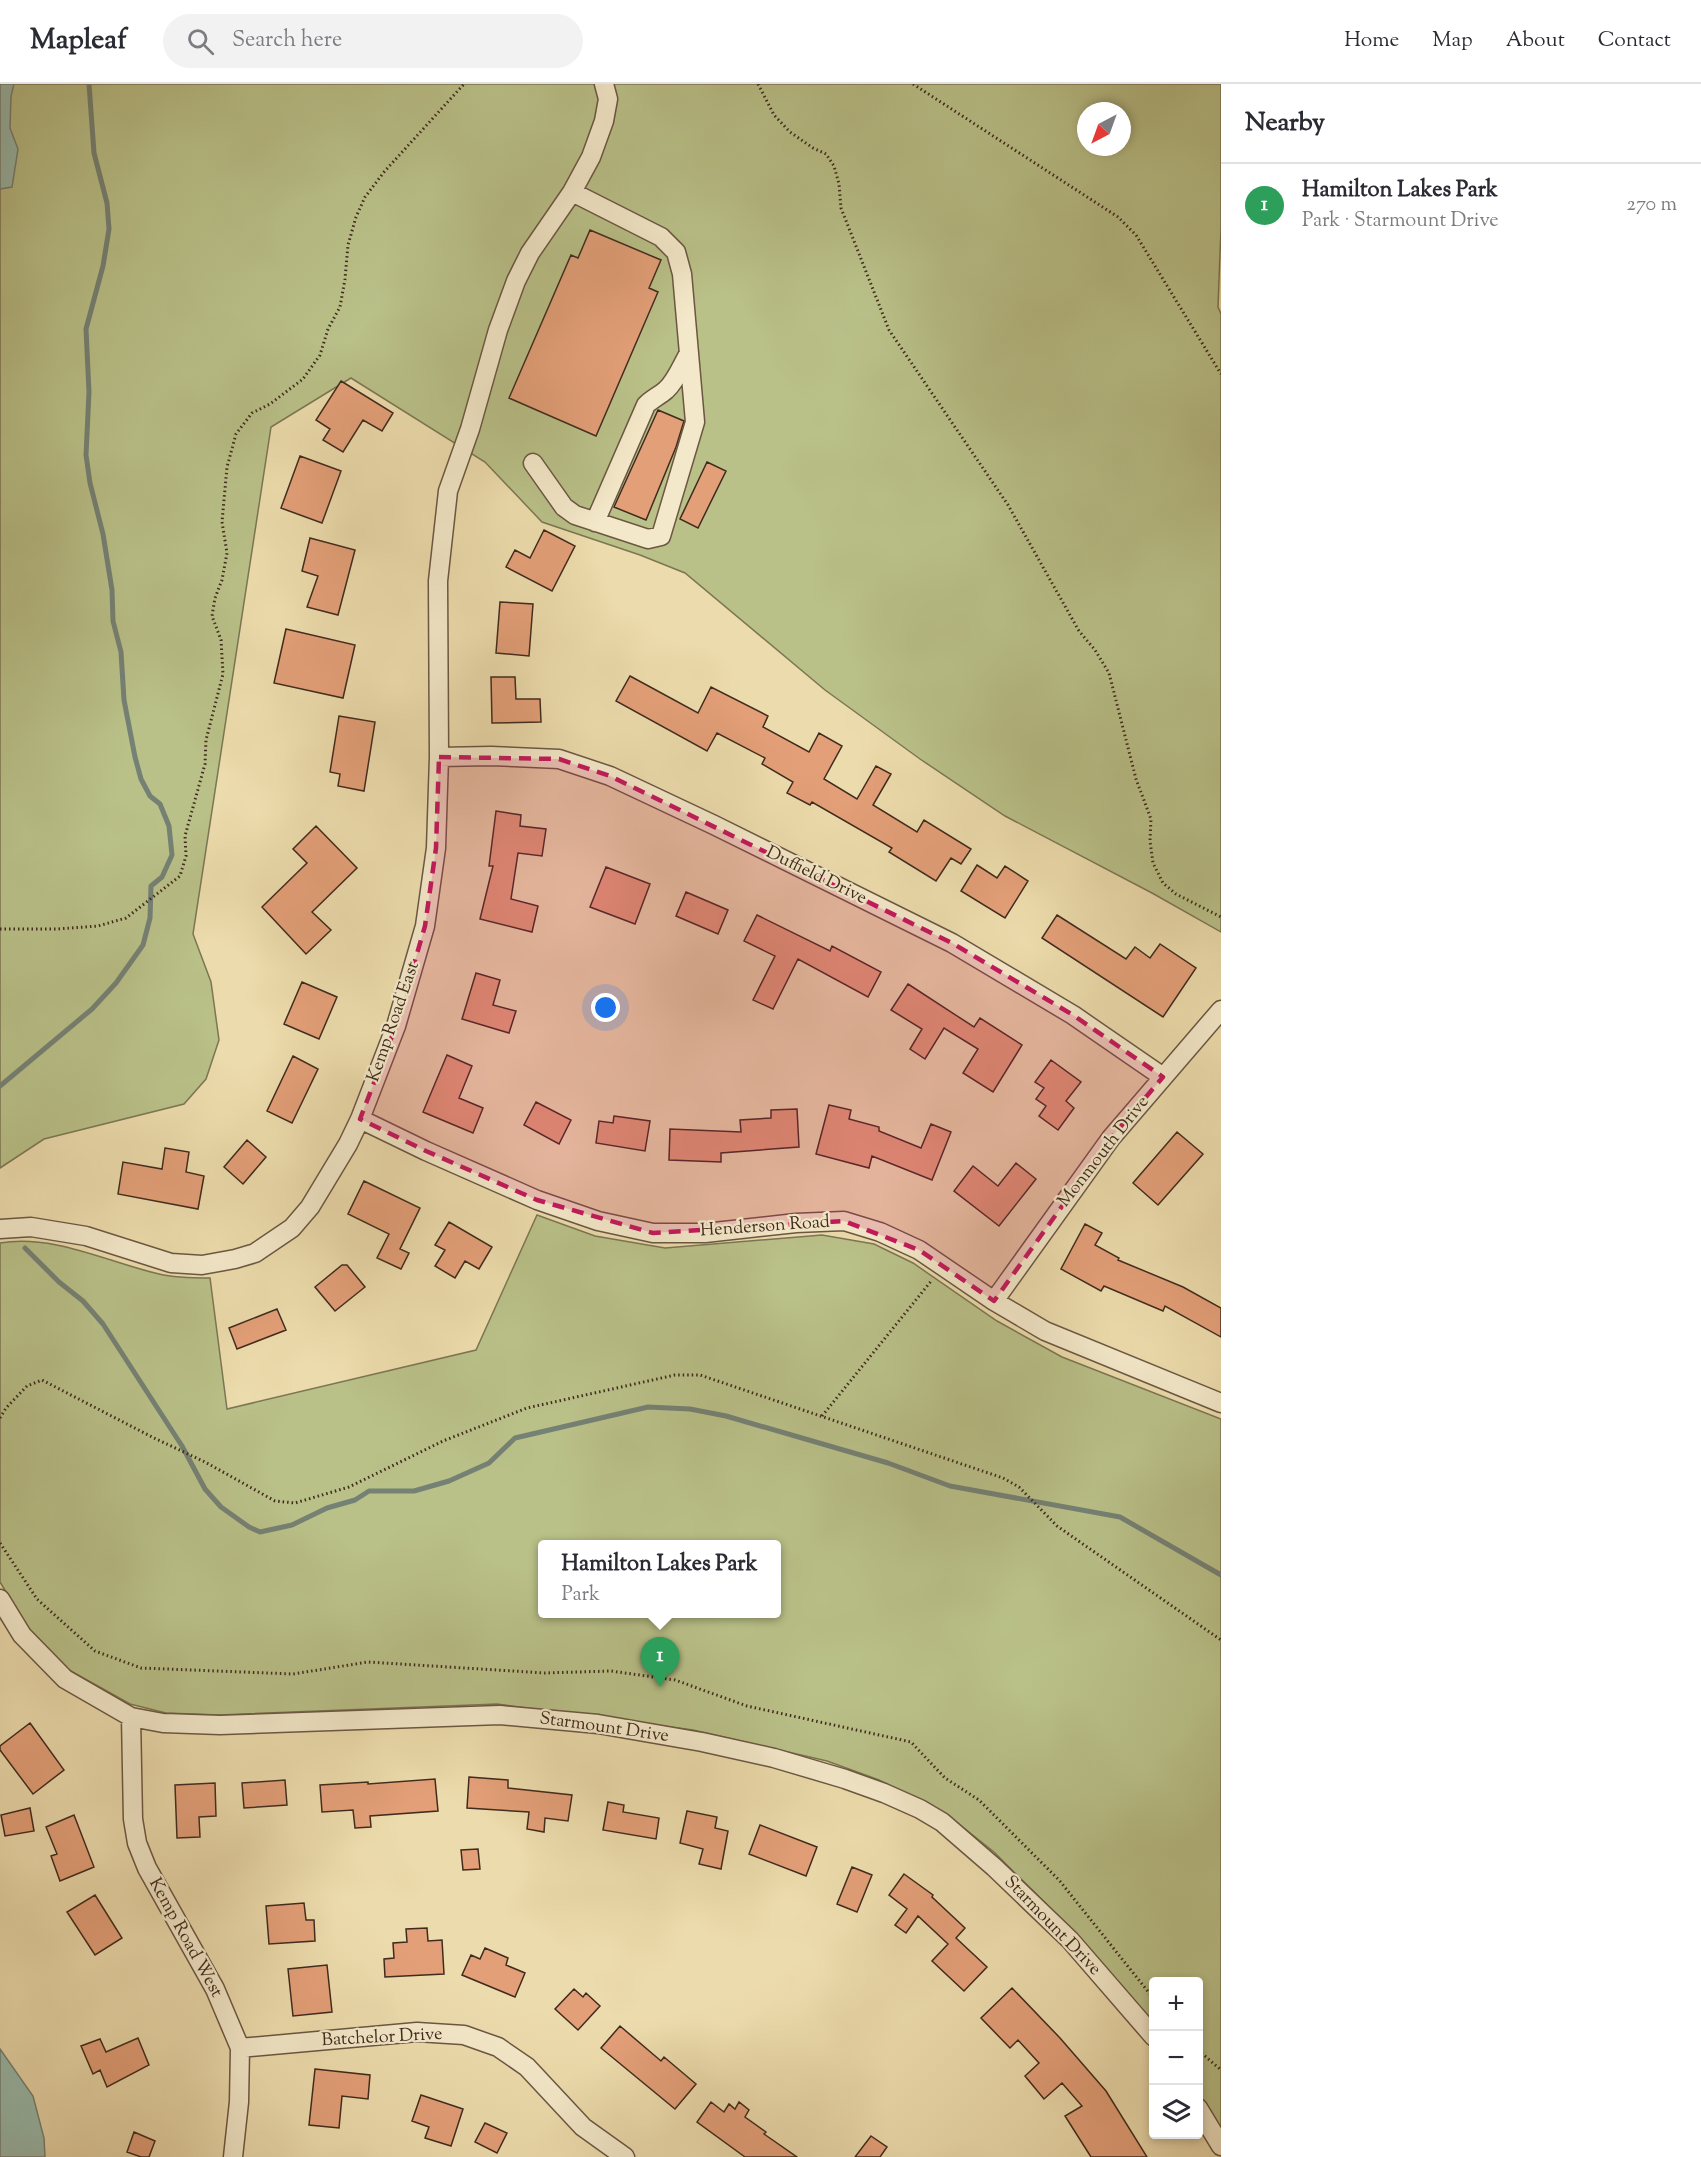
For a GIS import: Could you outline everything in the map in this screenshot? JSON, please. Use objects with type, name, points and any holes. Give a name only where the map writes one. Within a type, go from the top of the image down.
[{"type":"street","name":"Kemp Road East","points":[[0,1229],[31,1227],[86,1236],[171,1263],[202,1265],[235,1259],[255,1252],[292,1228],[310,1207],[360,1119],[396,1026],[425,926],[436,848],[440,757],[438,581],[448,491],[470,429],[498,330],[516,281],[530,253],[573,192],[591,157],[604,121],[608,99],[604,84]]},
{"type":"street","points":[[533,463],[564,507],[575,515],[648,539],[661,536],[695,422],[682,274],[676,252],[661,237],[573,192]]},
{"type":"street","points":[[595,522],[646,405],[666,390],[677,377],[689,353]]},
{"type":"street","name":"Duffield Drive","points":[[440,757],[491,756],[558,759],[610,776],[952,943],[1073,1015],[1163,1077]]},
{"type":"street","name":"Monmouth Drive","points":[[994,1301],[1112,1138],[1221,1010]]},
{"type":"street","name":"Henderson Road","points":[[360,1119],[537,1200],[598,1221],[653,1233],[705,1233],[796,1223],[844,1221],[880,1232],[919,1250],[994,1301],[1046,1330],[1221,1402]]},
{"type":"street","name":"Starmount Drive","points":[[0,1599],[22,1635],[65,1679],[131,1716],[163,1722],[220,1725],[500,1715],[598,1724],[702,1742],[774,1758],[845,1779],[920,1809],[942,1822],[994,1867],[1070,1940],[1149,2031]]},
{"type":"street","name":"Kemp Road West","points":[[131,1716],[133,1819],[137,1843],[147,1868],[215,1989],[240,2048],[240,2082],[232,2157]]},
{"type":"street","name":"Batchelor Drive","points":[[240,2048],[417,2032],[464,2035],[498,2047],[527,2067],[583,2127],[625,2157]]},
{"type":"street","points":[[1203,2116],[1221,2146]]},
{"type":"path","points":[[0,929],[98,926],[126,918],[180,876],[186,856],[185,836],[205,764],[206,740],[223,674],[221,640],[212,616],[227,553],[222,522],[227,467],[236,434],[252,413],[270,404],[303,379],[320,355],[328,329],[340,307],[348,245],[356,217],[365,197],[384,171],[464,84]]},
{"type":"path","points":[[758,84],[774,115],[805,142],[826,154],[834,166],[839,184],[841,208],[889,330],[1008,505],[1079,632],[1095,650],[1109,673],[1136,779],[1151,819],[1150,841],[1153,863],[1162,883],[1176,894],[1221,918]]},
{"type":"path","points":[[914,84],[1118,217],[1136,236],[1221,374]]},
{"type":"path","points":[[822,1416],[943,1266]]},
{"type":"path","points":[[0,1418],[6,1408],[27,1386],[42,1380],[205,1462],[275,1501],[295,1503],[349,1487],[444,1441],[527,1408],[675,1375],[700,1375],[1003,1478],[1019,1487],[1057,1526],[1221,1640]]},
{"type":"path","points":[[1203,2054],[1221,2070]]},
{"type":"highlighted area","points":[[439,757],[559,759],[610,776],[952,943],[1073,1015],[1163,1077],[1111,1138],[994,1301],[919,1250],[844,1221],[653,1233],[537,1200],[426,1151],[360,1119],[396,1026],[425,926],[436,848]]},
{"type":"green space","points":[[0,84],[1221,84],[1221,228],[1218,307],[1221,314],[1221,932],[1005,816],[920,759],[825,690],[685,573],[640,555],[542,522],[485,462],[351,378],[271,427],[193,934],[211,982],[219,1040],[206,1079],[184,1104],[44,1139],[0,1168]]},
{"type":"green space","points":[[537,1215],[595,1236],[665,1248],[822,1235],[874,1244],[913,1263],[997,1321],[1062,1357],[1221,1419],[1221,2134],[1203,2100],[1203,1977],[1149,1977],[1149,2017],[1073,1931],[994,1852],[946,1814],[879,1780],[827,1761],[693,1730],[497,1704],[219,1715],[166,1713],[130,1704],[69,1670],[27,1627],[0,1582],[0,1243],[40,1242],[159,1274],[210,1278],[227,1409],[476,1350]]},
{"type":"shaded area","points":[[0,84],[14,84],[11,96],[10,128],[18,149],[12,187],[0,189]]},
{"type":"shaded area","points":[[0,2049],[33,2096],[44,2138],[45,2157],[0,2157]]},
{"type":"building","points":[[590,230],[661,260],[649,288],[658,292],[596,436],[509,398],[571,255],[578,258]]},
{"type":"building","points":[[341,381],[393,413],[382,431],[363,420],[343,452],[323,440],[330,429],[316,420]]},
{"type":"building","points":[[658,410],[684,421],[676,447],[646,520],[614,507]]},
{"type":"building","points":[[300,456],[341,471],[322,523],[281,508]]},
{"type":"building","points":[[707,462],[726,471],[698,528],[680,519]]},
{"type":"building","points":[[544,530],[575,546],[552,591],[506,567],[515,550],[530,558]]},
{"type":"building","points":[[310,538],[355,550],[338,615],[307,607],[318,576],[302,571]]},
{"type":"building","points":[[500,602],[533,604],[529,656],[496,653]]},
{"type":"building","points":[[286,629],[355,645],[343,698],[274,683]]},
{"type":"building","points":[[630,676],[698,713],[711,687],[768,716],[763,727],[809,752],[819,733],[842,746],[824,779],[857,799],[876,766],[891,774],[873,805],[917,832],[924,820],[971,849],[961,864],[951,858],[936,881],[889,852],[892,848],[812,802],[810,805],[787,793],[793,782],[762,764],[765,758],[717,733],[707,751],[616,701]]},
{"type":"building","points":[[491,677],[515,677],[516,699],[540,699],[541,722],[492,723]]},
{"type":"building","points":[[339,716],[375,722],[364,791],[338,786],[340,774],[330,772]]},
{"type":"building","points":[[496,811],[521,815],[520,826],[546,829],[542,856],[518,853],[511,899],[538,906],[532,932],[480,919],[493,866],[489,866]]},
{"type":"building","points":[[316,826],[357,868],[312,912],[331,930],[306,954],[262,907],[307,863],[293,849]]},
{"type":"building","points":[[977,865],[997,878],[1005,866],[1028,881],[1005,918],[961,891]]},
{"type":"building","points":[[606,867],[650,884],[635,924],[590,907]]},
{"type":"building","points":[[686,892],[728,910],[718,934],[676,916]]},
{"type":"building","points":[[757,915],[830,951],[832,946],[881,972],[868,997],[798,959],[773,1009],[753,1000],[775,956],[744,941]]},
{"type":"building","points":[[1057,915],[1126,959],[1135,947],[1150,958],[1160,944],[1196,968],[1163,1017],[1042,938]]},
{"type":"building","points":[[476,973],[500,980],[493,1005],[516,1011],[509,1033],[462,1019]]},
{"type":"building","points":[[302,982],[337,997],[319,1039],[284,1024]]},
{"type":"building","points":[[908,984],[974,1027],[980,1018],[1022,1045],[993,1092],[963,1073],[978,1049],[944,1028],[925,1059],[910,1049],[922,1029],[891,1010]]},
{"type":"building","points":[[447,1055],[472,1066],[459,1098],[483,1108],[473,1133],[423,1112]]},
{"type":"building","points":[[293,1056],[318,1069],[292,1123],[267,1111]]},
{"type":"building","points":[[1051,1060],[1081,1082],[1066,1101],[1074,1108],[1058,1130],[1039,1116],[1046,1106],[1036,1099],[1044,1088],[1035,1082]]},
{"type":"building","points":[[536,1102],[571,1120],[559,1144],[524,1125]]},
{"type":"building","points":[[829,1105],[851,1110],[849,1119],[879,1127],[879,1131],[921,1148],[931,1124],[951,1132],[932,1180],[872,1156],[869,1168],[816,1154]]},
{"type":"building","points":[[797,1109],[799,1147],[721,1153],[721,1162],[669,1160],[670,1129],[741,1132],[740,1120],[771,1118],[771,1110]]},
{"type":"building","points":[[614,1116],[650,1121],[645,1151],[596,1143],[599,1121],[613,1123]]},
{"type":"building","points":[[1177,1132],[1203,1154],[1158,1205],[1133,1183]]},
{"type":"building","points":[[247,1140],[266,1157],[243,1184],[224,1167]]},
{"type":"building","points":[[165,1148],[189,1152],[186,1172],[204,1176],[198,1209],[118,1194],[123,1162],[162,1169]]},
{"type":"building","points":[[1016,1163],[1036,1179],[999,1226],[954,1191],[973,1166],[998,1186]]},
{"type":"building","points":[[364,1181],[420,1208],[400,1249],[409,1253],[401,1269],[377,1258],[389,1234],[348,1214]]},
{"type":"building","points":[[449,1222],[492,1247],[479,1269],[465,1261],[455,1278],[435,1266],[445,1250],[435,1245]]},
{"type":"building","points":[[1085,1224],[1102,1233],[1095,1245],[1119,1258],[1118,1260],[1183,1287],[1221,1308],[1221,1337],[1165,1306],[1163,1311],[1104,1286],[1101,1291],[1061,1269]]},
{"type":"building","points":[[342,1265],[347,1265],[365,1287],[335,1311],[315,1287]]},
{"type":"building","points":[[277,1309],[286,1330],[237,1349],[229,1328]]},
{"type":"building","points":[[30,1723],[64,1770],[33,1794],[0,1750],[0,1746]]},
{"type":"building","points":[[469,1777],[508,1780],[508,1788],[572,1795],[568,1821],[545,1818],[544,1832],[527,1829],[529,1812],[467,1808]]},
{"type":"building","points":[[435,1779],[438,1811],[370,1816],[371,1827],[355,1828],[353,1810],[322,1812],[320,1785]]},
{"type":"building","points":[[285,1780],[287,1805],[244,1808],[242,1783]]},
{"type":"building","points":[[215,1783],[216,1816],[199,1817],[200,1837],[177,1838],[175,1785]]},
{"type":"building","points":[[608,1802],[624,1805],[623,1812],[659,1818],[656,1839],[603,1830]]},
{"type":"building","points":[[30,1808],[34,1831],[5,1836],[1,1815]]},
{"type":"building","points":[[687,1811],[717,1817],[715,1828],[728,1831],[721,1869],[699,1864],[703,1849],[680,1843]]},
{"type":"building","points":[[74,1815],[94,1867],[60,1881],[51,1856],[57,1854],[46,1827]]},
{"type":"building","points":[[760,1825],[817,1847],[806,1876],[749,1854]]},
{"type":"building","points":[[478,1849],[480,1869],[463,1870],[461,1850]]},
{"type":"building","points":[[852,1867],[872,1875],[857,1912],[837,1904]]},
{"type":"building","points":[[904,1874],[933,1895],[932,1897],[965,1928],[956,1938],[987,1967],[964,1991],[932,1961],[948,1944],[918,1916],[906,1933],[895,1925],[907,1909],[889,1895]]},
{"type":"building","points":[[95,1895],[122,1938],[95,1955],[67,1912]]},
{"type":"building","points":[[304,1903],[306,1920],[314,1920],[315,1941],[269,1944],[266,1906]]},
{"type":"building","points":[[427,1928],[428,1941],[442,1940],[444,1974],[385,1977],[384,1959],[394,1958],[393,1943],[407,1942],[406,1929]]},
{"type":"building","points":[[485,1948],[508,1958],[506,1965],[525,1973],[515,1997],[462,1975],[471,1955],[480,1959]]},
{"type":"building","points":[[327,1965],[332,2012],[293,2016],[288,1969]]},
{"type":"building","points":[[1012,1988],[1106,2091],[1147,2157],[1091,2157],[1065,2116],[1082,2106],[1062,2083],[1044,2099],[1025,2076],[1039,2063],[1018,2040],[1010,2048],[981,2018]]},
{"type":"building","points":[[574,1989],[583,1997],[586,1993],[600,2006],[578,2030],[555,2009]]},
{"type":"building","points":[[620,2026],[661,2061],[664,2057],[696,2084],[675,2109],[601,2048]]},
{"type":"building","points":[[138,2038],[149,2065],[107,2087],[100,2070],[93,2074],[81,2046],[100,2039],[106,2052]]},
{"type":"building","points":[[315,2069],[370,2075],[368,2099],[342,2096],[339,2128],[309,2125]]},
{"type":"building","points":[[421,2095],[463,2109],[451,2146],[425,2138],[429,2127],[412,2121]]},
{"type":"building","points":[[711,2102],[724,2112],[729,2104],[735,2109],[739,2102],[749,2110],[745,2117],[766,2132],[764,2134],[797,2157],[745,2157],[697,2122]]},
{"type":"building","points":[[485,2123],[507,2133],[497,2153],[475,2142]]},
{"type":"building","points":[[134,2132],[155,2141],[149,2157],[127,2152]]},
{"type":"building","points":[[871,2136],[887,2147],[880,2157],[855,2157]]},
{"type":"waterway","points":[[0,1086],[92,1009],[116,983],[143,945],[150,918],[151,886],[162,877],[172,855],[169,826],[160,804],[150,796],[141,779],[135,757],[124,700],[121,652],[113,621],[112,590],[103,534],[90,483],[86,455],[89,392],[86,329],[103,266],[109,229],[107,203],[94,153],[89,84]]},
{"type":"waterway","points":[[25,1248],[59,1282],[83,1301],[103,1324],[182,1446],[205,1489],[221,1507],[260,1532],[292,1525],[327,1508],[355,1500],[369,1491],[414,1491],[449,1481],[489,1463],[515,1438],[648,1407],[690,1409],[726,1416],[888,1463],[950,1486],[1120,1517],[1221,1575]]},
{"type":"place","name":"Hamilton Lakes Park","points":[[660,1687]]}]
